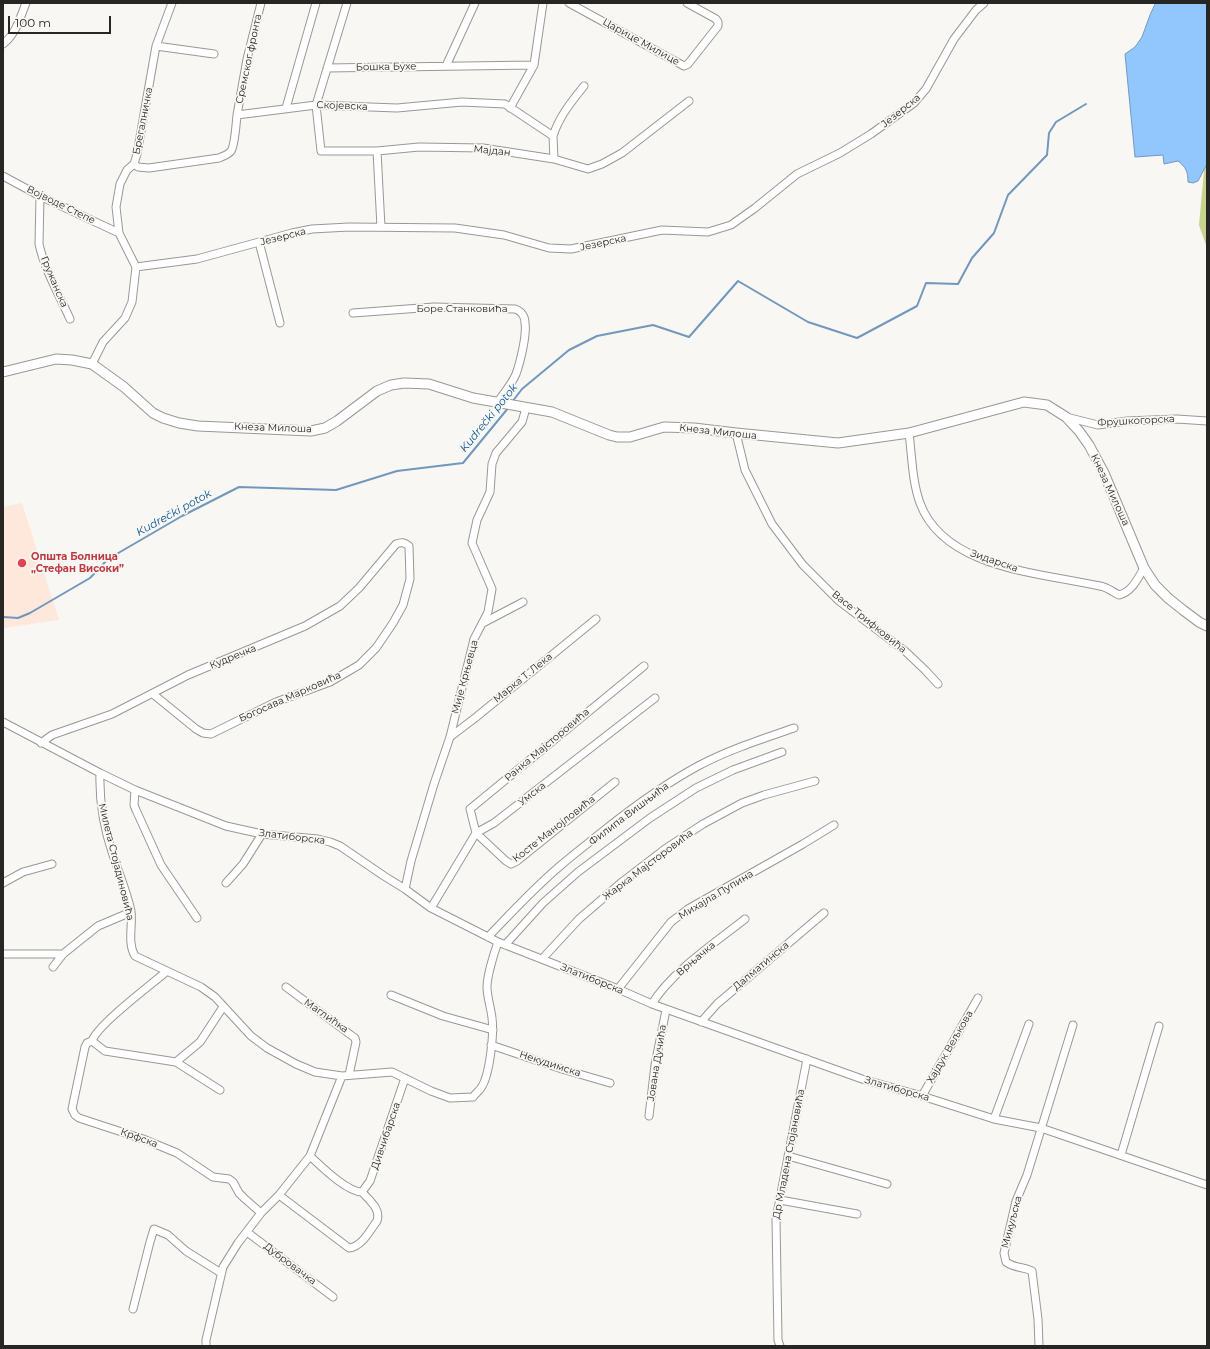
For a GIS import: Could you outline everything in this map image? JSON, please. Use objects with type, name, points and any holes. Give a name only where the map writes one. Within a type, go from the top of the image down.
[{"type":"street","points":[[3,44],[9,39],[16,29],[26,3]]},
{"type":"street","name":"Брегалничка","points":[[136,267],[119,233],[116,207],[120,184],[127,170],[134,164],[137,154],[156,46],[172,3]]},
{"type":"street","name":"Сремског фронта","points":[[237,115],[247,59],[261,3]]},
{"type":"street","points":[[286,108],[316,3]]},
{"type":"street","points":[[316,105],[347,3]]},
{"type":"street","points":[[446,66],[475,3]]},
{"type":"street","points":[[510,108],[534,65],[544,3]]},
{"type":"street","name":"Царице Милице","points":[[569,3],[684,66],[688,64],[718,26],[716,19],[687,3]]},
{"type":"street","name":"Језерска","points":[[136,267],[197,259],[312,229],[348,227],[455,228],[504,235],[549,248],[571,249],[662,230],[708,232],[730,225],[755,208],[797,174],[840,153],[871,134],[914,103],[926,89],[960,30],[976,10],[984,3]]},
{"type":"street","points":[[156,46],[214,54]]},
{"type":"street","name":"Бошка Бухе","points":[[327,68],[534,65]]},
{"type":"street","points":[[554,159],[553,136],[557,123],[584,86]]},
{"type":"street","name":"Скојевска","points":[[237,115],[316,105],[397,108],[462,102],[505,104],[553,136]]},
{"type":"street","name":"Мајдан","points":[[316,105],[321,151],[378,151],[420,147],[483,148],[554,159],[588,169],[602,164],[622,152],[688,102]]},
{"type":"street","points":[[134,164],[138,167],[149,168],[219,158],[226,155],[231,151],[233,145],[237,115]]},
{"type":"street","points":[[378,151],[381,227]]},
{"type":"street","name":"Војводе Степе","points":[[3,176],[40,196],[119,233]]},
{"type":"street","name":"Гружанска","points":[[40,196],[39,244],[45,265],[70,319]]},
{"type":"street","points":[[259,242],[280,323]]},
{"type":"street","points":[[92,364],[103,342],[125,318],[132,302],[136,267]]},
{"type":"street","name":"Боре Станковића","points":[[353,313],[434,307],[515,309],[520,311],[523,314],[526,323],[523,350],[516,376],[502,404]]},
{"type":"street","name":"Кнеза Милоша","points":[[3,372],[56,359],[72,360],[92,364],[124,387],[153,413],[178,423],[198,426],[311,431],[325,428],[337,421],[377,391],[390,385],[404,383],[429,384],[473,398],[552,412],[617,437],[630,438],[664,427],[694,428],[838,443],[909,433],[1024,402],[1047,405],[1066,417],[1079,431],[1089,446],[1104,473],[1144,568],[1155,585],[1168,598],[1199,622],[1207,626]]},
{"type":"street","name":"Мије Крњевца","points":[[405,889],[411,861],[450,737],[474,639],[488,612],[492,589],[472,543],[477,520],[490,492],[492,464],[496,452],[522,422],[526,408]]},
{"type":"street","name":"Фрушкогорска","points":[[1066,417],[1098,425],[1127,421],[1177,419],[1207,421]]},
{"type":"street","name":"Васе Трифковића","points":[[736,433],[745,470],[772,524],[803,565],[839,600],[905,651],[938,684]]},
{"type":"street","name":"Зидарска","points":[[909,433],[916,490],[920,504],[926,517],[934,527],[943,537],[960,549],[979,558],[1036,575],[1102,586],[1120,595],[1129,590],[1144,568]]},
{"type":"street","name":"Кудречка","points":[[41,743],[52,735],[112,714],[188,675],[305,626],[340,606],[359,588],[396,544],[400,542],[405,543]]},
{"type":"street","name":"Богосава Марковића","points":[[153,694],[196,729],[203,733],[211,734],[276,702],[330,682],[359,665],[376,648],[403,605],[410,579],[409,546],[405,543]]},
{"type":"street","points":[[483,623],[523,602]]},
{"type":"street","name":"Марка Т. Лека","points":[[450,737],[596,619]]},
{"type":"street","name":"Ранка Мајсторовића","points":[[476,834],[470,810],[644,666]]},
{"type":"street","name":"Умска","points":[[430,908],[476,834],[494,823],[655,698]]},
{"type":"street","name":"Златиборска","points":[[3,722],[41,743],[135,790],[226,826],[262,834],[318,839],[340,846],[405,889],[430,908],[498,942],[618,989],[666,1010],[862,1079],[994,1119],[1041,1128],[1207,1185]]},
{"type":"street","name":"Филипа Вишњића","points":[[488,936],[525,898],[559,867],[658,790],[699,766],[726,753],[763,738],[794,728]]},
{"type":"street","points":[[505,945],[544,904],[578,872],[650,818],[702,785],[733,770],[782,752]]},
{"type":"street","name":"Милета Стојадиновића","points":[[100,773],[99,792],[104,820],[131,912],[132,950],[135,956],[167,971]]},
{"type":"street","name":"Жарка Мајсторовића","points":[[542,959],[579,919],[622,882],[697,828],[742,803],[764,795],[815,781]]},
{"type":"street","name":"Косте Манојловића","points":[[476,834],[511,864],[517,861],[614,782]]},
{"type":"street","points":[[135,790],[134,805],[161,865],[197,918]]},
{"type":"street","name":"Михајла Пупина","points":[[618,989],[671,922],[688,909],[834,825]]},
{"type":"street","points":[[226,883],[243,864],[262,834]]},
{"type":"street","points":[[3,883],[23,872],[52,864]]},
{"type":"street","points":[[52,967],[63,954],[98,926],[131,912]]},
{"type":"street","name":"Далматинска","points":[[701,1022],[717,1004],[824,913]]},
{"type":"street","name":"Врњачка","points":[[652,1004],[659,992],[670,981],[745,919]]},
{"type":"street","points":[[167,971],[201,987],[215,997],[251,1036],[267,1048],[296,1064],[315,1072],[345,1075],[392,1072],[431,1091],[450,1098],[473,1097],[482,1088],[486,1075],[491,1045],[493,1030],[487,986],[493,955],[498,942]]},
{"type":"street","points":[[3,954],[63,954]]},
{"type":"street","name":"Крфска","points":[[167,971],[107,1021],[93,1036],[92,1041],[87,1043],[72,1109],[75,1115],[79,1118],[143,1139],[177,1153],[213,1177],[229,1179],[233,1182],[239,1193],[262,1213]]},
{"type":"street","name":"Маглићка","points":[[286,987],[355,1038],[356,1042],[345,1075]]},
{"type":"street","points":[[391,995],[443,1016],[493,1030]]},
{"type":"street","name":"Хајдук Вељкова","points":[[922,1096],[978,998]]},
{"type":"street","points":[[176,1062],[200,1042],[223,1007]]},
{"type":"street","name":"Јована Дучића","points":[[649,1116],[655,1065],[666,1010]]},
{"type":"street","points":[[994,1119],[1029,1024]]},
{"type":"street","points":[[1041,1128],[1073,1025]]},
{"type":"street","points":[[1121,1155],[1158,1026]]},
{"type":"street","points":[[92,1041],[105,1051],[176,1062],[220,1090]]},
{"type":"street","name":"Некудимска","points":[[491,1045],[562,1069],[610,1082]]},
{"type":"street","name":"Др Младена Стојановића","points":[[780,1346],[778,1340],[776,1219],[808,1059]]},
{"type":"street","points":[[206,1343],[223,1267],[247,1232],[262,1213],[280,1195],[310,1156],[345,1075]]},
{"type":"street","name":"Дивчибарска","points":[[362,1192],[370,1181],[405,1078]]},
{"type":"street","name":"Микуљска","points":[[1039,1346],[1038,1319],[1032,1271],[1012,1267],[1006,1262],[1004,1253],[1016,1201],[1027,1175],[1041,1128]]},
{"type":"street","points":[[280,1195],[349,1248],[355,1247],[359,1244],[378,1219],[376,1208],[362,1192],[356,1192],[341,1183],[310,1156]]},
{"type":"street","points":[[788,1156],[887,1184]]},
{"type":"street","points":[[780,1200],[857,1214]]},
{"type":"street","points":[[133,1309],[154,1229],[168,1235],[186,1251],[222,1273]]},
{"type":"street","name":"Дубровачка","points":[[247,1232],[333,1297]]},
{"type":"shaded area","name":"Општа Болница „Стефан Високи”","points":[[22,503],[59,620],[3,628],[3,507]]},
{"type":"green space","points":[[1207,164],[1207,248],[1199,225],[1204,171]]},
{"type":"water","points":[[1156,3],[1207,3],[1207,164],[1198,181],[1193,183],[1188,182],[1186,170],[1178,161],[1164,164],[1163,155],[1135,157],[1125,54],[1135,47],[1142,37]]},
{"type":"waterway","name":"Kudrečki potok","points":[[512,402],[522,389],[569,350],[597,336],[653,325],[689,337],[738,281],[808,322],[857,338],[917,306],[926,283],[958,284],[972,258],[994,233],[1008,195],[1047,155],[1049,133],[1056,122],[1086,104]]},
{"type":"waterway","name":"Kudrečki potok","points":[[3,617],[18,618],[30,613],[90,578],[108,559],[182,516],[239,487],[336,490],[397,471],[463,463],[509,407]]},
{"type":"place","name":"Општа Болница „Стефан Високи”","points":[[22,563]]}]
